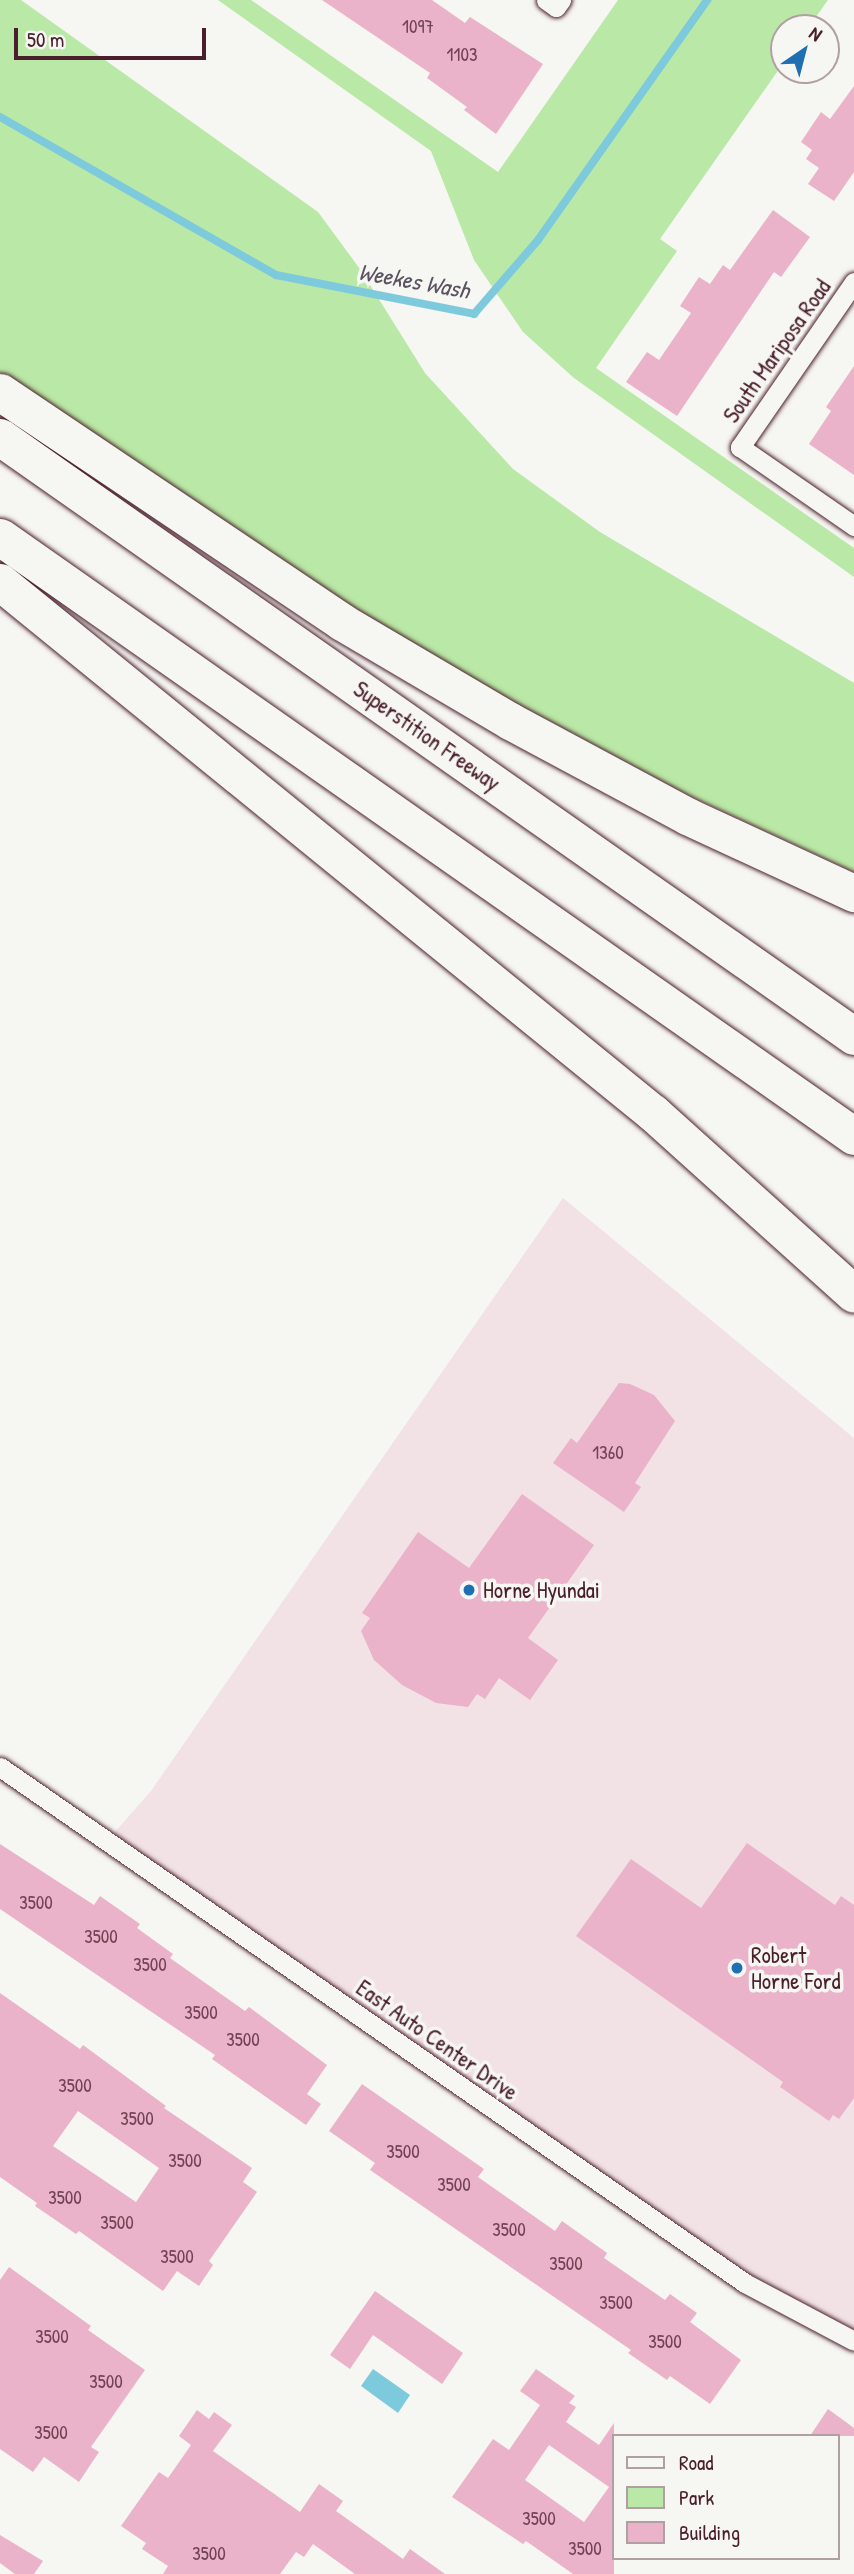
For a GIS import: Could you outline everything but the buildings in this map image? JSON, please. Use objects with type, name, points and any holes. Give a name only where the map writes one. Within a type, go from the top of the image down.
[{"type":"highway","points":[[0,392],[342,622],[510,721],[687,816],[854,893]]},
{"type":"highway","name":"Superstition Freeway","points":[[0,437],[854,1036]]},
{"type":"highway","points":[[0,537],[854,1136]]},
{"type":"highway","points":[[0,582],[653,1113],[854,1294]]},
{"type":"street","name":"South Mariposa Road","points":[[854,282],[740,447],[854,526]]},
{"type":"street","name":"East Auto Center Drive","points":[[0,1767],[745,2283],[854,2341]]},
{"type":"shaded area","points":[[563,1198],[854,1438],[854,2341],[745,2283],[107,1841],[151,1791]]},
{"type":"green space","points":[[0,0],[21,0],[318,212],[360,269],[425,373],[513,469],[600,532],[854,683],[854,872],[686,794],[470,678],[359,611],[0,373]]},
{"type":"green space","points":[[218,0],[251,0],[498,172],[618,0],[828,0],[818,14],[770,14],[770,82],[660,239],[677,251],[596,368],[854,548],[854,577],[574,378],[523,332],[474,260],[431,151]]},
{"type":"water","points":[[373,2369],[410,2395],[398,2413],[361,2386]]},
{"type":"waterway","name":"Weekes Wash","points":[[0,117],[276,275],[474,314],[538,240],[707,0]]},
{"type":"place","name":"Horne Hyundai","points":[[469,1590]]},
{"type":"place","name":"Robert Horne Ford","points":[[737,1968]]}]
